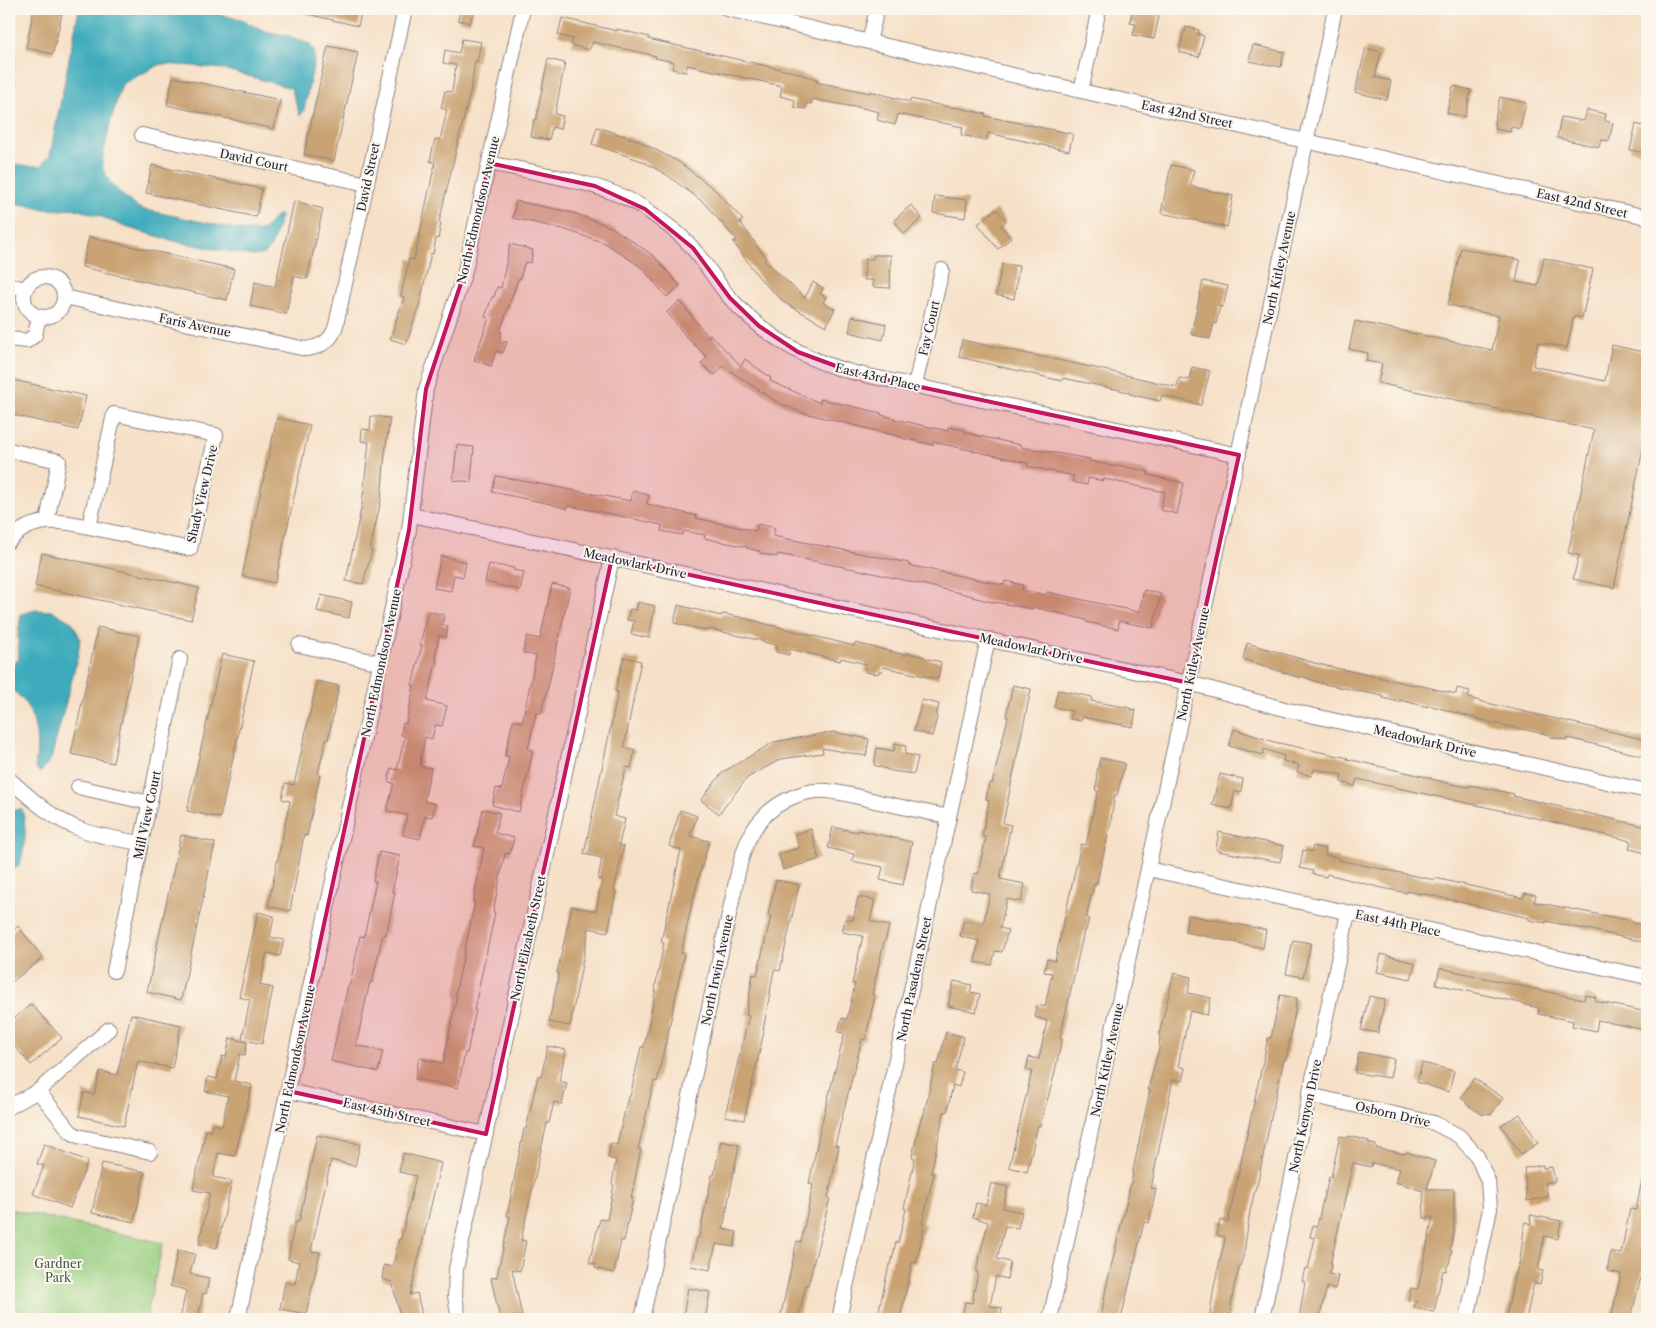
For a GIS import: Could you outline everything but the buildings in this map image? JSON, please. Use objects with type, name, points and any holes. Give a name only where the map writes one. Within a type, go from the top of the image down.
[{"type":"street","name":"David Street","points":[[326,343],[336,325],[405,9]]},
{"type":"street","name":"North Edmondson Avenue","points":[[238,1319],[412,515],[426,389],[465,271],[523,9]]},
{"type":"street","name":"East 42nd Street","points":[[727,9],[1082,91],[1647,217]]},
{"type":"street","points":[[869,42],[877,9]]},
{"type":"street","points":[[1082,91],[1099,9]]},
{"type":"street","name":"North Kitley Avenue","points":[[1050,1319],[1335,9]]},
{"type":"street","name":"David Court","points":[[142,135],[367,184]]},
{"type":"street","name":"East 43rd Place","points":[[489,163],[595,186],[627,199],[651,212],[693,248],[739,308],[769,334],[798,352],[829,365],[855,373],[1238,454]]},
{"type":"street","name":"Fay Court","points":[[915,385],[942,270]]},
{"type":"street","points":[[48,277],[60,284],[64,297],[61,307],[56,312],[47,316],[39,316],[32,313],[25,304],[24,296],[26,288],[35,279],[48,277]]},
{"type":"street","points":[[9,285],[26,288]]},
{"type":"street","name":"Faris Avenue","points":[[64,297],[306,349],[326,343]]},
{"type":"street","points":[[9,339],[27,341],[35,335],[39,316]]},
{"type":"street","name":"Shady View Drive","points":[[9,541],[22,530],[34,524],[47,521],[68,522],[89,527],[190,549],[216,435],[114,414],[89,527]]},
{"type":"street","points":[[9,450],[59,461],[47,521]]},
{"type":"street","name":"Meadowlark Drive","points":[[412,515],[1189,683],[1288,710],[1647,792]]},
{"type":"street","name":"North Elizabeth Street","points":[[459,1319],[454,1296],[455,1276],[612,558]]},
{"type":"street","name":"North Pasadena Street","points":[[839,1319],[988,639]]},
{"type":"street","points":[[300,645],[381,663]]},
{"type":"street","name":"Mill View Court","points":[[114,972],[180,659]]},
{"type":"street","points":[[9,780],[41,806],[70,825],[103,836],[141,843]]},
{"type":"street","points":[[78,787],[150,803]]},
{"type":"street","name":"North Irwin Avenue","points":[[642,1319],[730,910],[744,853],[752,833],[759,822],[780,803],[801,794],[812,792],[834,791],[949,817]]},
{"type":"street","name":"East 44th Place","points":[[1148,869],[1647,977]]},
{"type":"street","name":"North Kenyon Drive","points":[[1262,1319],[1348,913]]},
{"type":"street","points":[[9,1107],[38,1091],[110,1029]]},
{"type":"street","points":[[38,1091],[71,1132],[78,1136],[150,1152]]},
{"type":"street","name":"East 45th Street","points":[[288,1091],[486,1134]]},
{"type":"street","name":"Osborn Drive","points":[[1310,1095],[1434,1123],[1459,1136],[1477,1156],[1488,1181],[1490,1209],[1467,1319]]},
{"type":"highlighted area","points":[[489,163],[595,186],[645,209],[693,248],[730,298],[759,326],[798,352],[855,373],[1239,455],[1189,683],[612,558],[486,1134],[288,1091],[409,530],[426,389],[465,271]]},
{"type":"green space","name":"Gardner Park","points":[[9,1209],[163,1243],[146,1319],[9,1319]]},
{"type":"water","points":[[79,9],[201,9],[244,21],[265,31],[290,36],[309,44],[314,51],[314,62],[304,110],[300,116],[291,88],[223,69],[161,64],[122,84],[110,123],[102,163],[103,170],[111,183],[129,201],[141,209],[246,231],[263,230],[277,215],[281,216],[271,247],[265,254],[253,256],[178,242],[125,227],[100,216],[72,208],[63,210],[45,209],[9,202],[9,163],[41,166],[50,155]]},
{"type":"water","points":[[36,610],[53,611],[73,623],[80,638],[78,656],[51,759],[40,773],[35,767],[37,745],[34,723],[25,703],[9,688],[9,668],[19,658],[18,636],[21,614]]},
{"type":"water","points":[[9,808],[13,810],[22,809],[25,831],[23,853],[18,867],[9,870]]}]
